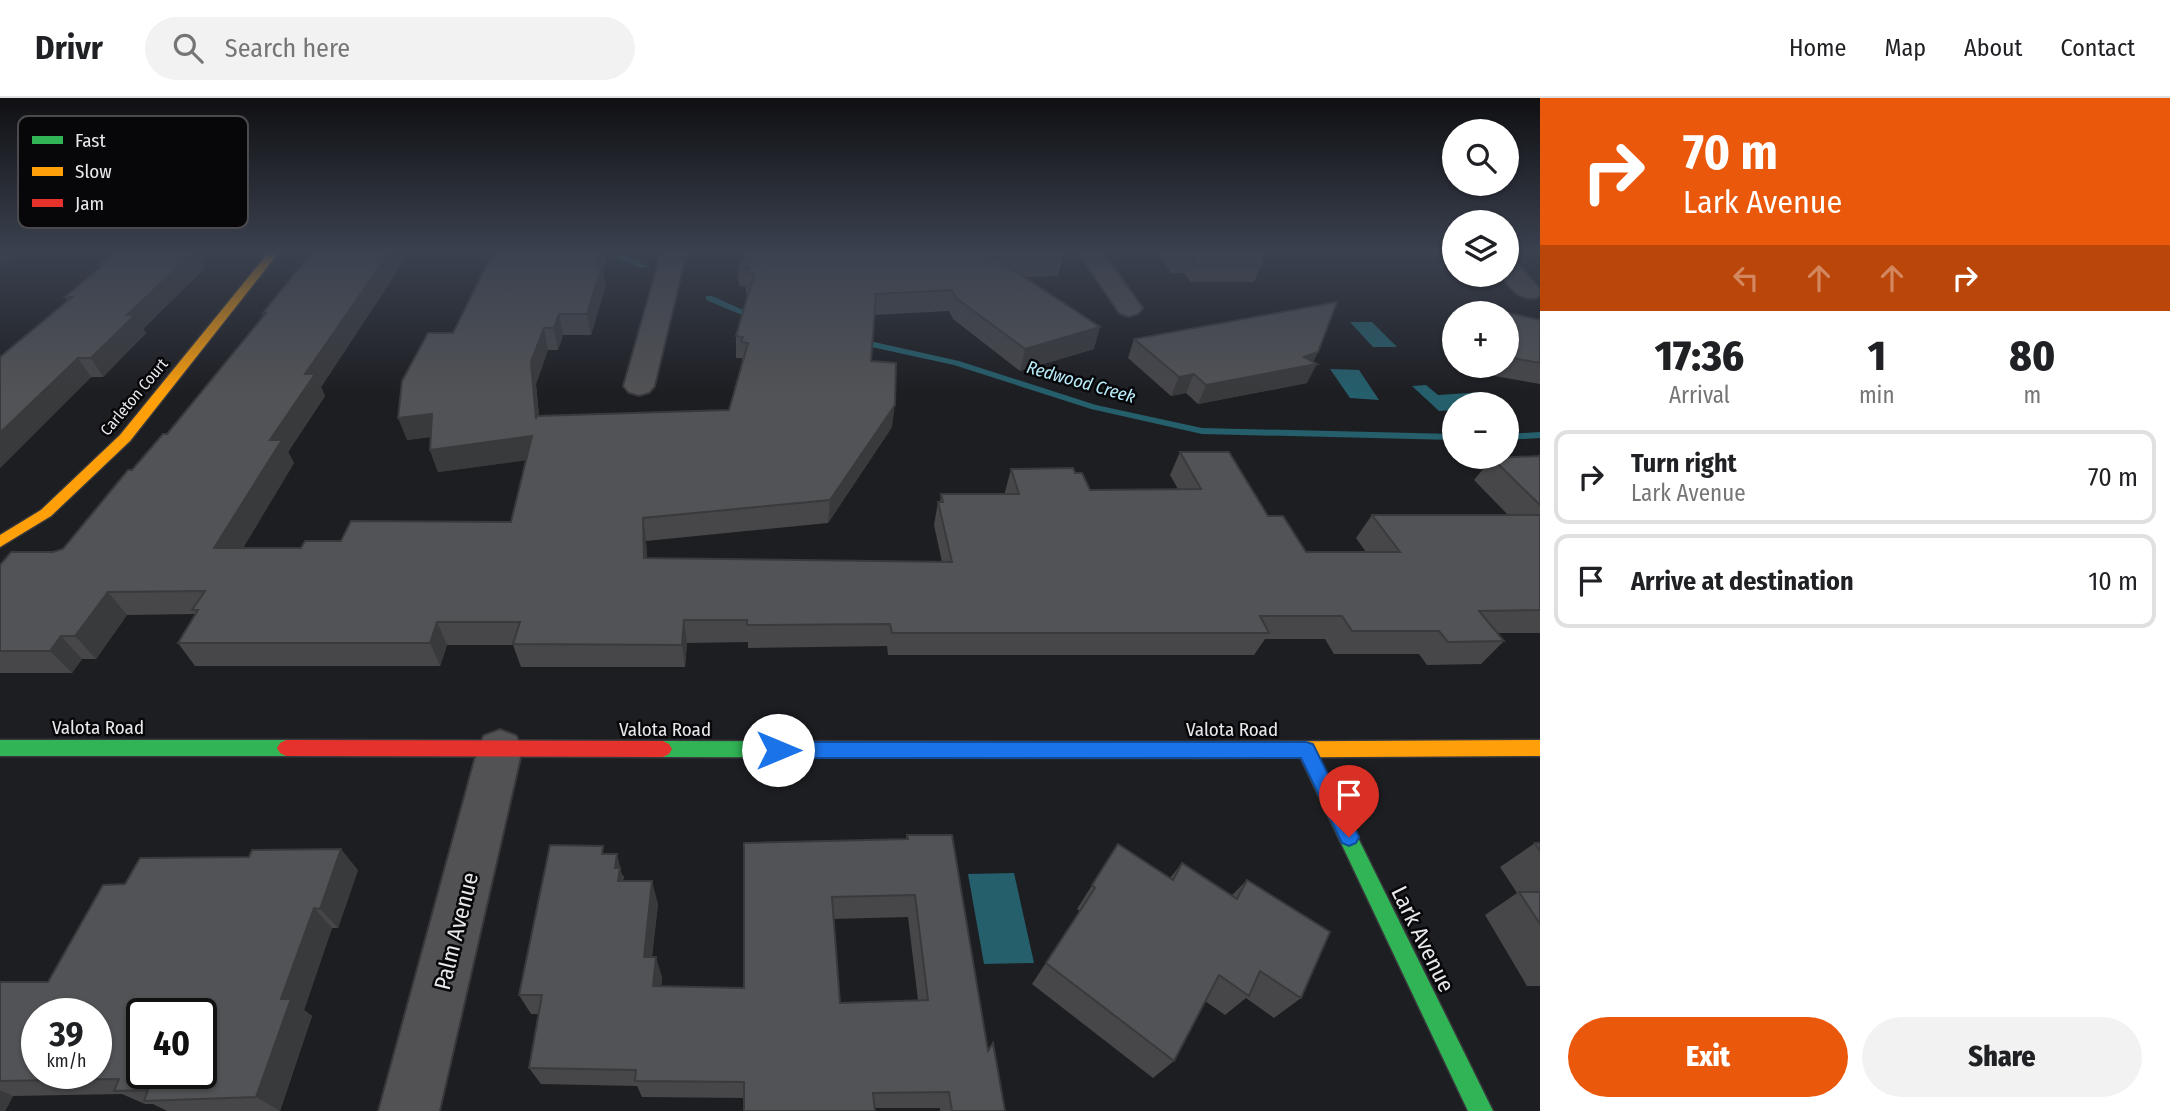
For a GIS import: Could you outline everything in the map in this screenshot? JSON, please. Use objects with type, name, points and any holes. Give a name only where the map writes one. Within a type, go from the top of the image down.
[{"type":"street","name":"Carleton Court","points":[[0,542],[46,513],[125,438],[236,299]]},
{"type":"street","points":[[639,386],[662,299]]},
{"type":"street","points":[[1123,299],[1129,308]]},
{"type":"street","name":"Valota Road","points":[[0,748],[1540,748]]},
{"type":"street","name":"Palm Avenue","points":[[410,1111],[500,750]]},
{"type":"street","name":"Lark Avenue","points":[[1306,750],[1480,1111]]},
{"type":"water","points":[[1350,322],[1372,322],[1397,347],[1373,347]]},
{"type":"water","points":[[1330,369],[1359,370],[1379,400],[1350,398]]},
{"type":"water","points":[[1426,385],[1438,395],[1442,395],[1442,411],[1439,411],[1412,386]]},
{"type":"water","points":[[1014,873],[1034,963],[984,964],[968,874]]},
{"type":"building","points":[[69,299],[144,299],[127,315],[135,315],[91,358],[78,358],[0,433],[0,357]]},
{"type":"building","points":[[274,299],[357,299],[305,374],[315,374],[270,440],[282,440],[214,548],[301,548],[305,541],[341,541],[351,521],[511,522],[532,436],[430,450],[432,414],[398,418],[402,381],[428,333],[453,333],[470,299],[592,299],[587,314],[559,314],[554,328],[544,328],[531,362],[536,419],[536,416],[729,410],[748,343],[741,342],[743,337],[736,336],[747,299],[876,299],[871,361],[896,363],[895,405],[830,500],[643,518],[644,558],[952,562],[938,502],[943,502],[941,494],[1019,494],[1011,469],[1073,468],[1075,473],[1082,473],[1090,490],[1201,489],[1180,452],[1229,452],[1268,516],[1283,516],[1306,552],[1400,552],[1372,515],[1540,515],[1540,610],[1479,611],[1504,641],[1448,642],[1439,631],[1352,631],[1342,616],[1260,616],[1269,633],[892,633],[890,624],[747,625],[747,620],[684,620],[682,645],[513,644],[520,622],[437,622],[430,643],[178,643],[198,610],[192,610],[205,591],[108,592],[75,636],[61,636],[50,651],[0,651],[0,565],[11,552],[53,552],[63,549],[128,470],[132,470],[163,434],[167,434],[266,313],[263,313]]},
{"type":"building","points":[[958,299],[1058,299],[1100,327],[1025,349]]},
{"type":"building","points":[[1337,302],[1318,352],[1304,357],[1317,364],[1206,385],[1194,374],[1179,377],[1134,339]]},
{"type":"building","points":[[1519,315],[1540,320],[1540,363],[1519,359]]},
{"type":"building","points":[[1540,456],[1540,505],[1503,469],[1519,469],[1519,457]]},
{"type":"building","points":[[907,835],[952,835],[988,1051],[993,1043],[1005,1111],[952,1111],[949,1092],[873,1093],[875,1111],[744,1111],[744,1082],[635,1081],[636,1070],[529,1068],[542,995],[519,995],[550,845],[603,846],[602,854],[617,854],[615,868],[620,868],[618,881],[652,881],[644,957],[656,957],[653,986],[744,988],[744,843],[908,839]],"holes":[[[915,895],[928,1000],[840,1003],[832,897]]]},
{"type":"building","points":[[1118,844],[1173,880],[1182,863],[1237,899],[1247,880],[1330,932],[1301,998],[1260,971],[1249,996],[1219,975],[1174,1061],[1046,963],[1095,888],[1092,885]]},
{"type":"building","points":[[341,849],[320,909],[314,908],[281,999],[291,999],[256,1097],[144,1101],[148,1090],[114,1091],[119,1079],[112,1079],[112,998],[21,998],[21,1081],[0,1081],[0,982],[48,982],[103,885],[125,884],[140,858],[249,857],[252,850]]},
{"type":"building","points":[[1519,892],[1540,892],[1540,924]]},
{"type":"waterway","name":"Redwood Creek","points":[[712,299],[757,318]]},
{"type":"waterway","name":"Redwood Creek","points":[[856,341],[956,363],[1094,407],[1202,431],[1442,437]]},
{"type":"waterway","name":"Redwood Creek","points":[[1519,436],[1540,435]]},
{"type":"traffic: fast","points":[[0,748],[286,748]]},
{"type":"traffic: fast","points":[[663,749],[1198,750]]},
{"type":"traffic: fast","points":[[1306,750],[1481,1111]]},
{"type":"traffic: slow","points":[[0,542],[46,513],[125,438],[236,299]]},
{"type":"traffic: slow","points":[[1198,750],[1540,748]]},
{"type":"traffic: jam","points":[[286,748],[663,749]]},
{"type":"route","points":[[778,750],[1306,750],[1349,837]]}]
